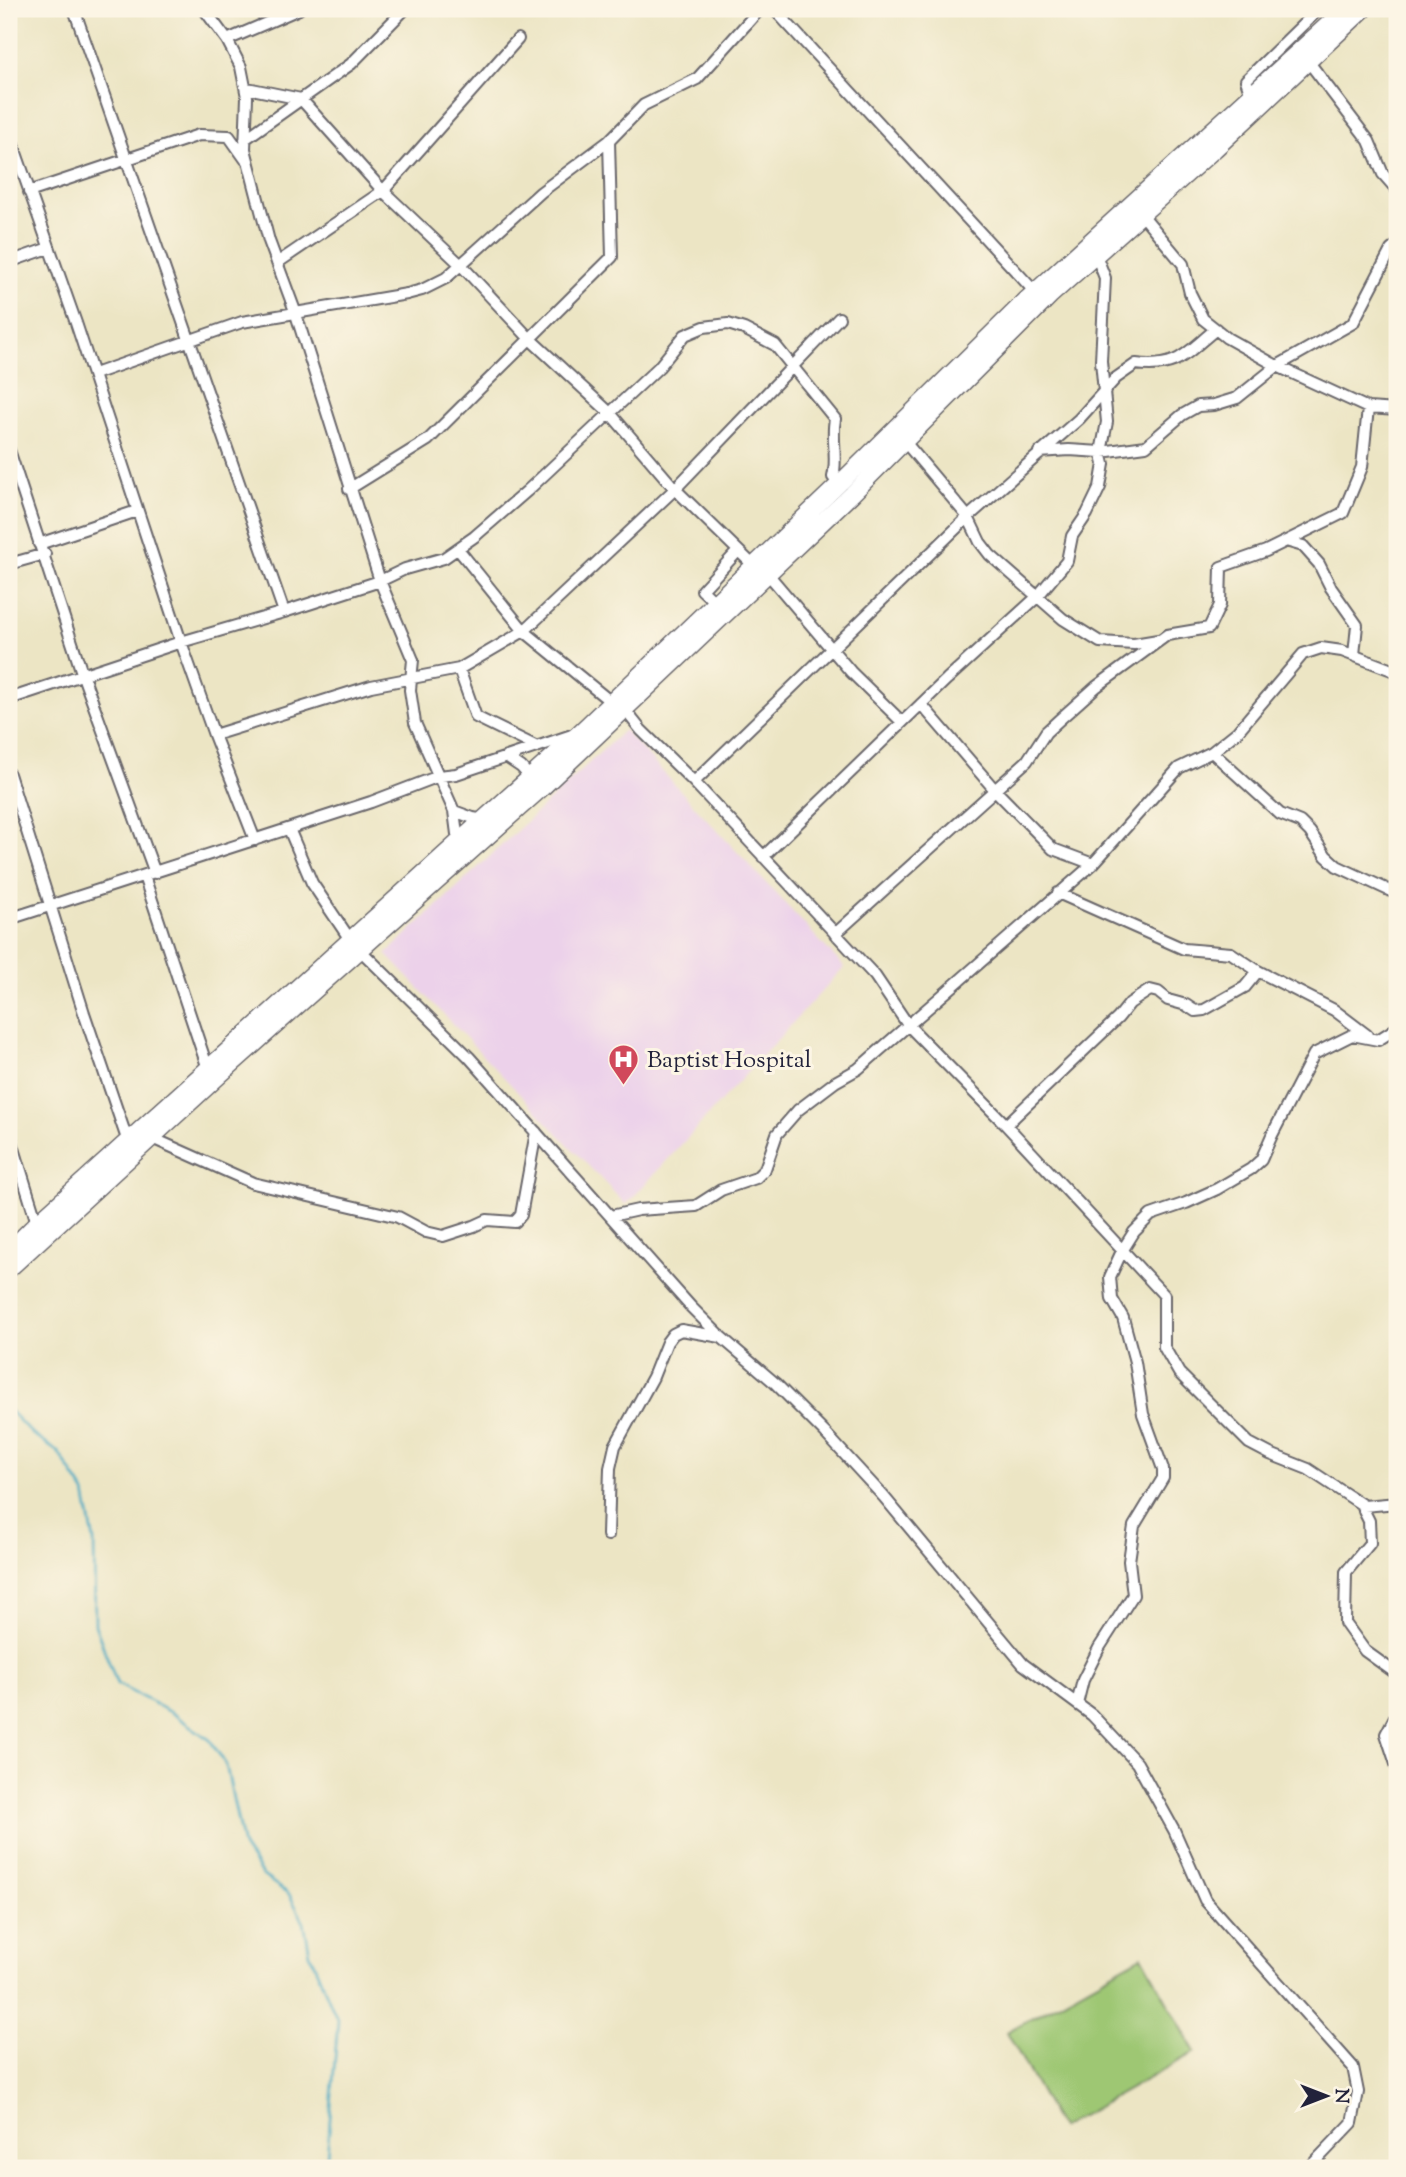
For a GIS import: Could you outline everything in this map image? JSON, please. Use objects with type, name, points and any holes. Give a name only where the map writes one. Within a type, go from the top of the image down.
[{"type":"main road","points":[[1136,209],[1251,95],[1345,9]]},
{"type":"main road","points":[[761,570],[839,485],[1035,292],[1090,251],[1364,9]]},
{"type":"main road","points":[[9,1269],[356,945],[483,820],[537,783],[761,570],[905,442],[1050,296],[1090,251]]},
{"type":"main road","points":[[9,1251],[208,1069],[503,821],[579,733],[618,706]]},
{"type":"street","points":[[74,9],[192,341],[284,612]]},
{"type":"street","points":[[204,9],[239,60],[247,88],[245,139],[248,163],[349,489],[380,581],[412,660],[412,705],[415,723],[454,811],[457,834],[461,842]]},
{"type":"street","points":[[227,40],[299,9]]},
{"type":"street","points":[[245,139],[351,64],[405,9]]},
{"type":"street","points":[[93,374],[242,322],[415,292],[446,278],[541,192],[609,141],[644,105],[697,79],[760,9]]},
{"type":"street","points":[[774,9],[1035,292]]},
{"type":"street","points":[[1251,95],[1246,80],[1319,9]]},
{"type":"street","points":[[277,262],[383,191],[518,39]]},
{"type":"street","points":[[1308,61],[1369,141],[1383,174],[1397,190]]},
{"type":"street","points":[[247,88],[301,99],[383,191],[461,265],[531,340],[610,413],[675,489],[761,570],[831,649],[902,722]]},
{"type":"street","points":[[9,133],[11,146],[93,374],[181,642],[256,840]]},
{"type":"street","points":[[29,192],[180,140],[212,135],[229,136],[248,163]]},
{"type":"street","points":[[349,489],[428,440],[612,257],[609,141]]},
{"type":"street","points":[[1136,209],[1183,264],[1203,319],[1227,338],[1277,366],[1368,408],[1397,410]]},
{"type":"street","points":[[1039,452],[1101,452],[1146,446],[1182,415],[1198,406],[1214,405],[1237,398],[1277,366],[1353,323],[1391,250],[1397,245]]},
{"type":"street","points":[[9,262],[48,248]]},
{"type":"street","points":[[763,857],[902,722],[1037,597],[1067,561],[1072,536],[1087,514],[1100,487],[1104,464],[1101,452],[1107,422],[1101,325],[1105,278],[1090,251]]},
{"type":"street","points":[[214,735],[370,686],[459,669],[524,631],[675,489],[839,318]]},
{"type":"street","points":[[9,699],[181,642],[380,581],[405,569],[444,558],[527,491],[659,367],[685,335],[704,327],[728,324],[775,345],[835,419],[832,432],[837,462],[833,477],[839,485]]},
{"type":"street","points":[[694,782],[968,517],[1079,419],[1116,379],[1136,364],[1157,366],[1178,360],[1216,329]]},
{"type":"street","points":[[835,934],[1027,761],[1053,726],[1096,687],[1167,635],[1209,628],[1220,605],[1221,567],[1286,541],[1343,513],[1362,467],[1368,408]]},
{"type":"street","points":[[905,442],[968,517],[980,542],[990,555],[1077,629],[1100,642],[1133,644],[1161,640]]},
{"type":"street","points":[[9,450],[150,874],[208,1069]]},
{"type":"street","points":[[9,564],[137,511]]},
{"type":"street","points":[[1286,541],[1303,546],[1319,564],[1331,588],[1357,625],[1354,654]]},
{"type":"street","points":[[457,549],[524,631],[618,706],[694,782],[875,976],[908,1025],[1006,1125],[1164,1295],[1164,1347],[1179,1373],[1249,1443],[1308,1469],[1364,1506],[1397,1503]]},
{"type":"street","points":[[721,608],[702,590],[738,551]]},
{"type":"street","points":[[611,1216],[638,1210],[696,1206],[721,1190],[756,1178],[765,1169],[777,1134],[798,1110],[835,1082],[858,1069],[1093,864],[1180,768],[1212,752],[1237,732],[1303,654],[1321,648],[1354,654],[1397,672]]},
{"type":"street","points":[[459,669],[476,717],[535,746]]},
{"type":"street","points":[[921,704],[995,790],[1053,849],[1093,864]]},
{"type":"street","points":[[9,919],[256,840],[439,776],[456,774],[579,733]]},
{"type":"street","points":[[1212,752],[1280,814],[1300,822],[1337,866],[1397,894]]},
{"type":"street","points":[[506,757],[537,783]]},
{"type":"street","points":[[9,774],[128,1142]]},
{"type":"street","points":[[454,811],[483,820],[503,821]]},
{"type":"street","points":[[289,829],[312,883],[356,945],[469,1057],[721,1337],[775,1383],[850,1460],[1023,1664],[1092,1715],[1137,1763],[1174,1830],[1205,1900],[1353,2067],[1358,2092],[1352,2123],[1309,2168]]},
{"type":"street","points":[[1058,893],[1184,949],[1231,953],[1258,971],[1334,1010],[1371,1038]]},
{"type":"street","points":[[1006,1125],[1118,1018],[1130,1003],[1150,990],[1195,1011],[1205,1010],[1245,986],[1258,971]]},
{"type":"street","points":[[1077,1704],[1083,1680],[1099,1648],[1133,1595],[1129,1561],[1134,1526],[1163,1478],[1163,1469],[1143,1414],[1135,1362],[1126,1329],[1112,1299],[1110,1277],[1122,1251],[1133,1232],[1152,1215],[1217,1189],[1261,1160],[1314,1054],[1352,1035],[1378,1040],[1397,1028]]},
{"type":"street","points":[[9,1132],[37,1223]]},
{"type":"street","points":[[152,1138],[253,1183],[398,1217],[426,1233],[443,1236],[487,1220],[516,1222],[521,1215],[536,1132]]},
{"type":"street","points":[[608,1535],[610,1468],[615,1446],[653,1377],[667,1342],[673,1334],[681,1330],[721,1337]]},
{"type":"street","points":[[1364,1506],[1369,1521],[1370,1543],[1346,1572],[1345,1623],[1365,1651],[1397,1674]]},
{"type":"street","points":[[1397,1713],[1386,1734],[1397,1768]]},
{"type":"shaded area","name":"Baptist Hospital","points":[[624,730],[844,967],[626,1205],[386,954]]},
{"type":"green space","points":[[1142,1956],[1195,2052],[1060,2128],[1007,2032]]},
{"type":"waterway","points":[[9,1410],[32,1434],[58,1452],[85,1493],[94,1541],[95,1625],[117,1684],[172,1713],[210,1740],[226,1765],[243,1847],[262,1875],[289,1894],[304,1922],[310,1954],[338,2021],[326,2168]]},
{"type":"place","name":"Baptist Hospital","points":[[624,1086]]}]
